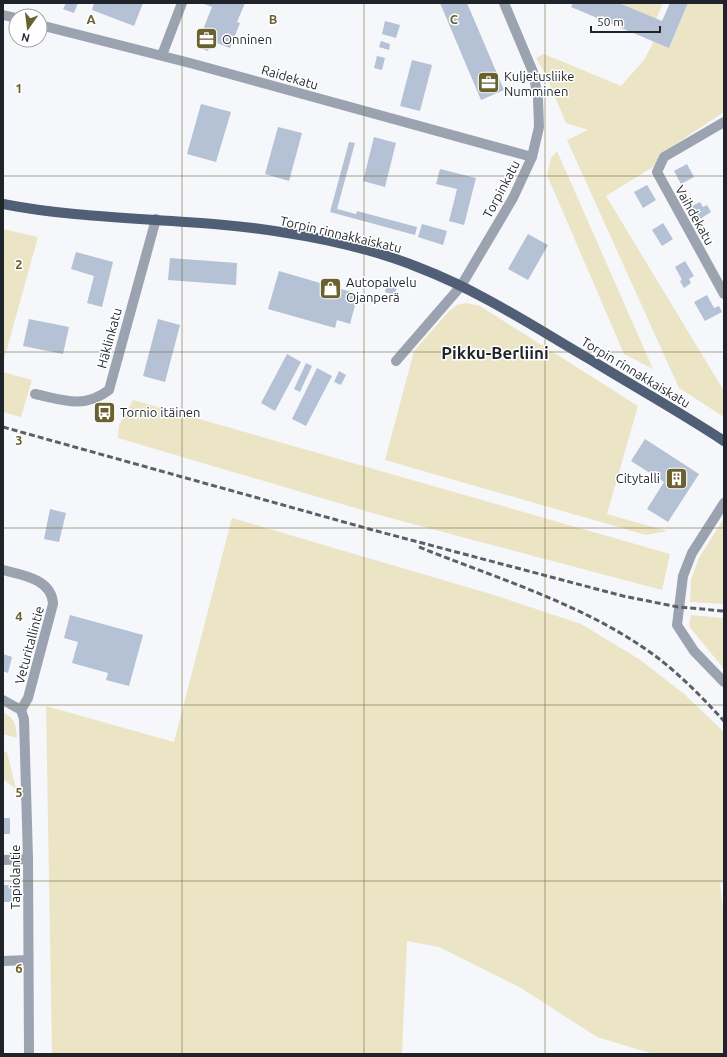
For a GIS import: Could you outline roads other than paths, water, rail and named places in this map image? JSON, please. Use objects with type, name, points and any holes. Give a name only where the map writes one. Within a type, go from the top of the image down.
[{"type":"main road","name":"Torpin rinnakkaiskatu","points":[[3,204],[58,212],[156,219],[258,229],[314,238],[395,258],[422,268],[461,286],[513,314],[724,441]]},
{"type":"street","points":[[162,55],[182,3]]},
{"type":"street","name":"Torpinkatu","points":[[396,361],[461,286],[513,198],[532,157],[539,127],[538,98],[533,72],[504,3]]},
{"type":"street","name":"Raidekatu","points":[[48,27],[132,49],[162,55],[532,157]]},
{"type":"street","name":"Vaihdekatu","points":[[724,122],[664,157],[658,169],[659,178],[724,294]]},
{"type":"street","name":"Häklinkatu","points":[[35,394],[72,403],[94,398],[109,390],[156,219]]},
{"type":"street","points":[[724,503],[692,553],[683,576],[677,625],[694,651],[724,682]]},
{"type":"street","name":"Veturitallintie","points":[[3,570],[39,581],[49,587],[53,596],[53,604],[28,698],[17,707]]},
{"type":"street","points":[[3,700],[17,707]]},
{"type":"street","name":"Tapiolantie","points":[[17,707],[24,719],[28,860],[29,1054]]},
{"type":"street","points":[[3,860],[28,860]]},
{"type":"street","points":[[3,961],[28,960]]},
{"type":"railway","points":[[3,427],[369,529],[623,596],[678,607],[724,611]]},
{"type":"railway","points":[[419,547],[533,591],[616,630],[664,663],[695,691],[724,721]]},
{"type":"place","name":"Onninen","points":[[207,39]]},
{"type":"place","name":"Kuljetusliike Numminen","points":[[488,83]]},
{"type":"place","name":"Autopalvelu Ojanperä","points":[[330,289]]},
{"type":"place","name":"Tornio itäinen","points":[[105,412]]},
{"type":"place","name":"Citytalli","points":[[676,478]]},
{"type":"district","name":"Pikku-Berliini","points":[[495,352]]}]
